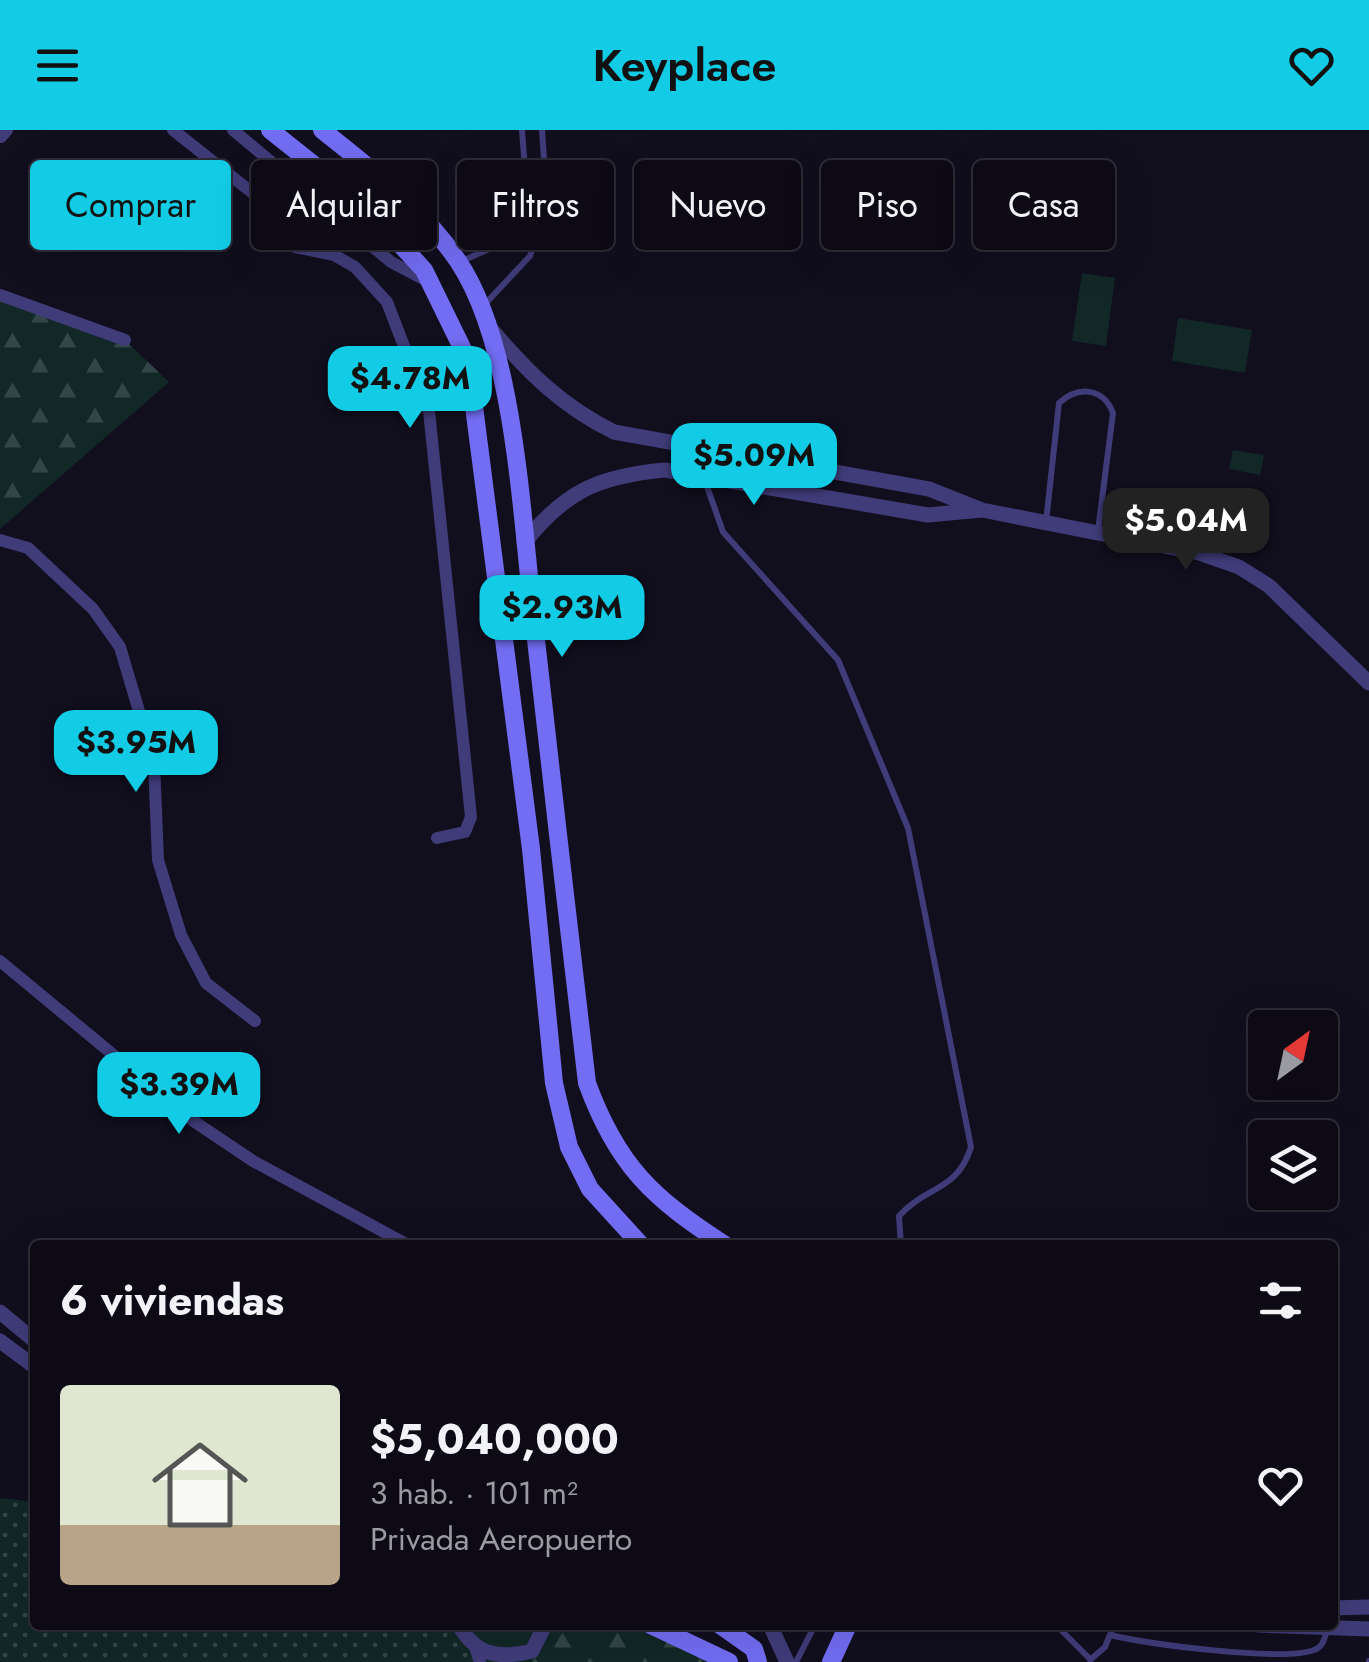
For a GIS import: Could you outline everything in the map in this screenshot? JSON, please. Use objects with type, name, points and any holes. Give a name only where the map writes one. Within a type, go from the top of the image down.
[{"type":"main road","points":[[270,130],[363,204],[424,270],[468,360],[562,1125],[590,1189],[636,1240]]},
{"type":"main road","points":[[322,130],[400,192],[458,262],[490,328],[504,390],[524,543],[587,1082],[605,1131],[634,1175],[668,1208],[717,1240]]},
{"type":"main road","points":[[661,1630],[729,1662]]},
{"type":"main road","points":[[727,1630],[754,1649],[758,1662]]},
{"type":"main road","points":[[832,1662],[846,1630]]},
{"type":"street","points":[[173,130],[251,192]]},
{"type":"street","points":[[233,130],[271,160]]},
{"type":"street","points":[[315,250],[356,267],[387,302],[429,411],[472,817],[465,832],[438,838]]},
{"type":"street","points":[[334,250],[334,255]]},
{"type":"street","points":[[378,250],[391,262],[431,283]]},
{"type":"street","points":[[0,295],[125,340]]},
{"type":"street","points":[[490,328],[542,387],[579,415],[614,432],[930,489],[982,510],[1198,552],[1238,567],[1270,586],[1369,684]]},
{"type":"street","points":[[524,543],[549,511],[585,486],[648,472],[704,477],[928,516],[982,510]]},
{"type":"street","points":[[0,540],[28,548],[93,609],[120,647],[154,762],[158,860],[181,936],[206,982],[255,1021]]},
{"type":"street","points":[[0,962],[192,1120],[254,1161],[399,1240]]},
{"type":"street","points":[[0,1312],[30,1337]]},
{"type":"street","points":[[1,1343],[30,1363]]},
{"type":"street","points":[[1338,1608],[1369,1607]]},
{"type":"street","points":[[1338,1628],[1369,1629]]},
{"type":"street","points":[[462,1630],[477,1654],[494,1656],[531,1656],[543,1630]]},
{"type":"street","points":[[772,1630],[787,1662]]},
{"type":"lane","points":[[458,262],[505,242],[527,196],[522,130]]},
{"type":"lane","points":[[480,308],[530,256],[547,202],[542,130]]},
{"type":"lane","points":[[1046,523],[1059,403],[1069,394],[1090,391],[1106,398],[1113,413],[1098,533]]},
{"type":"lane","points":[[704,477],[722,532],[838,660],[908,828],[971,1147],[964,1168],[949,1184],[910,1203],[899,1216],[900,1240]]},
{"type":"lane","points":[[796,1662],[812,1630]]},
{"type":"lane","points":[[1061,1630],[1090,1661],[1112,1630]]},
{"type":"lane","points":[[1110,1635],[1146,1644],[1271,1654],[1312,1652],[1322,1645],[1326,1630]]},
{"type":"green space","points":[[1082,273],[1115,278],[1106,346],[1072,341]]},
{"type":"green space","points":[[0,295],[125,340],[169,382],[0,529]]},
{"type":"green space","points":[[1178,318],[1252,330],[1245,373],[1172,361]]},
{"type":"green space","points":[[1233,450],[1264,455],[1260,475],[1229,469]]},
{"type":"green space","points":[[0,1498],[30,1501],[30,1630],[461,1630],[478,1662],[0,1662]]},
{"type":"green space","points":[[462,1630],[543,1630],[529,1662],[479,1662]]},
{"type":"green space","points":[[543,1630],[661,1630],[730,1662],[529,1662]]}]
